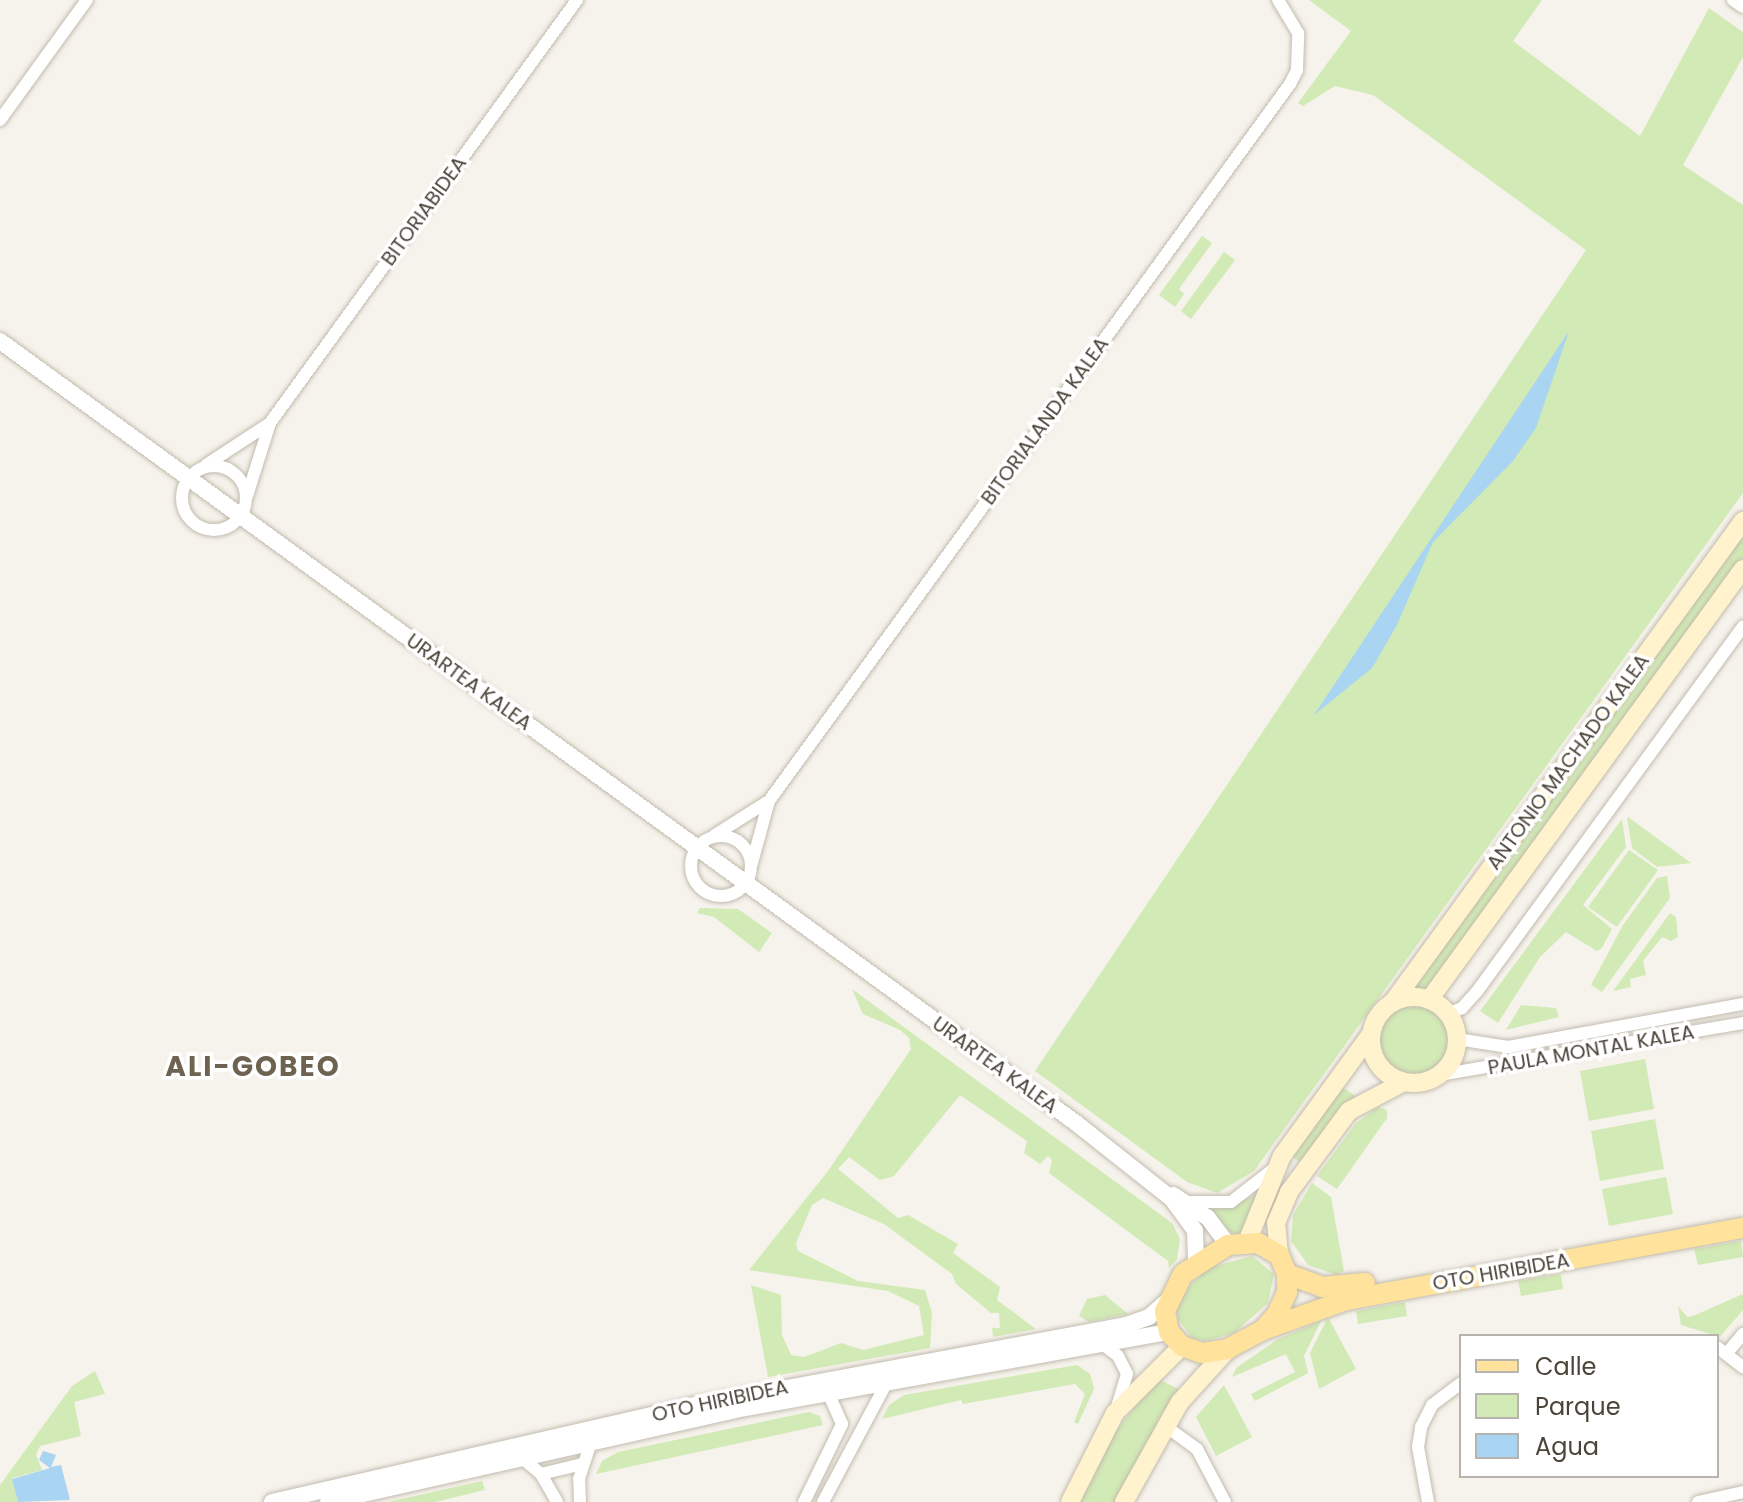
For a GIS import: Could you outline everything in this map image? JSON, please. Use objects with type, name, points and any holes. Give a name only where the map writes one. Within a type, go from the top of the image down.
[{"type":"main road","name":"ANTONIO MACHADO KALEA","points":[[1393,1002],[1743,521]]},
{"type":"main road","name":"ANTONIO MACHADO KALEA","points":[[1429,1000],[1743,569]]},
{"type":"main road","points":[[1124,1502],[1164,1425],[1190,1388],[1228,1349],[1263,1330],[1283,1303],[1287,1274],[1279,1255],[1276,1223],[1289,1192],[1349,1111],[1404,1082],[1439,1075],[1452,1059],[1457,1039],[1448,1014],[1429,1000],[1393,1002],[1378,1015],[1371,1034],[1279,1162],[1237,1244]]},
{"type":"main road","points":[[1371,1034],[1382,1069],[1404,1082]]},
{"type":"main road","name":"OTO HIRIBIDEA","points":[[1287,1274],[1313,1285],[1345,1287],[1743,1215]]},
{"type":"main road","name":"OTO HIRIBIDEA","points":[[1263,1330],[1346,1300],[1743,1228]]},
{"type":"main road","points":[[1228,1349],[1202,1353],[1176,1339],[1166,1302],[1196,1261],[1237,1244],[1279,1255]]},
{"type":"main road","points":[[1070,1502],[1115,1413],[1176,1339]]},
{"type":"street","points":[[0,120],[87,0]]},
{"type":"street","name":"BITORIABIDEA","points":[[247,496],[270,423],[577,0]]},
{"type":"street","name":"BITORIALANDA KALEA","points":[[752,863],[769,801],[1290,84],[1297,70],[1298,33],[1278,0]]},
{"type":"street","points":[[1733,0],[1743,7]]},
{"type":"street","name":"URARTEA KALEA","points":[[0,341],[1164,1192],[1188,1202],[1237,1244]]},
{"type":"street","name":"BITORIABIDEA","points":[[204,467],[270,423]]},
{"type":"street","points":[[204,467],[236,473],[247,496],[241,517],[222,530],[194,523],[182,498],[189,477],[204,467]]},
{"type":"street","points":[[1448,1014],[1462,1008],[1478,990],[1743,626]]},
{"type":"street","name":"BITORIALANDA KALEA","points":[[711,837],[769,801]]},
{"type":"street","points":[[711,837],[738,840],[752,863],[745,886],[725,897],[703,891],[691,872],[695,849],[711,837]]},
{"type":"street","name":"PAULA MONTAL KALEA","points":[[1457,1039],[1508,1047],[1743,1004]]},
{"type":"street","name":"PAULA MONTAL KALEA","points":[[1439,1075],[1743,1023]]},
{"type":"street","points":[[1188,1202],[1231,1202],[1246,1195],[1279,1162]]},
{"type":"street","name":"URARTEA KALEA","points":[[1164,1192],[1195,1231],[1196,1261]]},
{"type":"street","name":"OTO HIRIBIDEA","points":[[272,1502],[695,1405],[1126,1325],[1149,1317],[1166,1302]]},
{"type":"street","points":[[1743,1334],[1722,1350],[1743,1367]]},
{"type":"street","name":"OTO HIRIBIDEA","points":[[328,1502],[828,1392],[1101,1343],[1176,1339]]},
{"type":"street","points":[[1101,1343],[1118,1356],[1127,1374],[1115,1413]]},
{"type":"street","points":[[823,1502],[887,1382]]},
{"type":"street","points":[[1428,1502],[1418,1447],[1421,1427],[1432,1405],[1459,1385]]},
{"type":"street","points":[[804,1502],[842,1424],[828,1392]]},
{"type":"street","points":[[1164,1425],[1197,1449],[1225,1502]]},
{"type":"street","points":[[580,1502],[582,1464],[591,1442]]},
{"type":"street","points":[[522,1458],[541,1474],[557,1502]]},
{"type":"street","points":[[541,1474],[582,1464]]},
{"type":"street","points":[[1698,1502],[1743,1492]]},
{"type":"green space","points":[[1309,0],[1542,0],[1513,41],[1640,136],[1709,8],[1743,32],[1743,57],[1683,165],[1743,205],[1743,493],[1254,1171],[1217,1193],[1187,1182],[1035,1071],[1586,250],[1373,95],[1335,86],[1303,106],[1298,103],[1351,31]]},
{"type":"green space","points":[[1202,236],[1212,243],[1179,289],[1184,294],[1175,307],[1159,295]]},
{"type":"green space","points":[[1224,252],[1235,260],[1191,319],[1181,311]]},
{"type":"green space","points":[[1743,529],[1743,558],[1426,994],[1407,992]]},
{"type":"green space","points":[[1627,818],[1691,863],[1657,867],[1632,848]]},
{"type":"green space","points":[[1622,819],[1626,847],[1583,905],[1612,929],[1602,948],[1597,951],[1566,932],[1540,957],[1498,1023],[1480,1011]]},
{"type":"green space","points":[[1629,850],[1658,870],[1617,927],[1588,907]]},
{"type":"green space","points":[[1667,876],[1670,898],[1602,992],[1591,985],[1623,925],[1657,878]]},
{"type":"green space","points":[[700,908],[738,909],[772,933],[759,952],[714,917],[697,913]]},
{"type":"green space","points":[[1670,913],[1676,917],[1678,937],[1671,941],[1662,937],[1643,961],[1646,975],[1630,979],[1631,987],[1613,991]]},
{"type":"green space","points":[[852,989],[1172,1223],[1180,1239],[1177,1259],[1169,1268],[1168,1261],[1049,1173],[1052,1160],[1048,1156],[1040,1164],[1024,1153],[1027,1141],[960,1095],[894,1176],[880,1180],[849,1157],[838,1169],[898,1218],[908,1215],[958,1244],[953,1253],[1000,1287],[997,1300],[1036,1329],[993,1337],[992,1328],[1000,1328],[999,1313],[991,1313],[956,1284],[952,1274],[884,1224],[823,1198],[812,1205],[796,1243],[798,1251],[858,1281],[925,1290],[932,1313],[930,1348],[768,1377],[751,1285],[781,1295],[782,1335],[791,1355],[804,1357],[841,1343],[863,1350],[924,1335],[919,1306],[888,1291],[749,1270],[828,1171],[911,1049],[909,1038],[900,1030],[863,1014]]},
{"type":"green space","points":[[1521,1005],[1556,1008],[1559,1017],[1506,1030]]},
{"type":"green space","points":[[1413,1006],[1438,1016],[1448,1041],[1438,1066],[1413,1076],[1388,1066],[1378,1041],[1388,1016]]},
{"type":"green space","points":[[1645,1059],[1654,1109],[1589,1121],[1580,1071]]},
{"type":"green space","points":[[1339,1085],[1357,1097],[1302,1164],[1289,1154]]},
{"type":"green space","points":[[1378,1107],[1387,1110],[1387,1118],[1337,1189],[1317,1176],[1356,1123]]},
{"type":"green space","points":[[1655,1119],[1664,1169],[1600,1181],[1591,1131]]},
{"type":"green space","points":[[1666,1177],[1673,1214],[1609,1226],[1602,1189]]},
{"type":"green space","points":[[1312,1183],[1331,1197],[1344,1271],[1337,1275],[1308,1265],[1291,1241],[1293,1215]]},
{"type":"green space","points":[[1260,1194],[1245,1230],[1237,1234],[1227,1231],[1212,1210]]},
{"type":"green space","points":[[1741,1241],[1743,1257],[1698,1265],[1694,1249]]},
{"type":"green space","points":[[1252,1256],[1274,1274],[1268,1303],[1234,1333],[1206,1341],[1192,1338],[1178,1319],[1177,1307],[1189,1287],[1208,1268]]},
{"type":"green space","points":[[1561,1274],[1563,1289],[1521,1296],[1518,1281]]},
{"type":"green space","points":[[1743,1294],[1743,1310],[1720,1337],[1719,1334],[1681,1325],[1678,1306],[1687,1317]]},
{"type":"green space","points":[[1105,1295],[1128,1314],[1089,1322],[1079,1316],[1087,1299]]},
{"type":"green space","points":[[1405,1302],[1407,1316],[1358,1324],[1356,1311]]},
{"type":"green space","points":[[1328,1317],[1356,1369],[1319,1389],[1310,1353]]},
{"type":"green space","points":[[1321,1321],[1304,1356],[1308,1373],[1255,1401],[1251,1394],[1295,1372],[1286,1354],[1232,1377],[1236,1368],[1278,1339]]},
{"type":"green space","points":[[1077,1365],[1090,1374],[1094,1389],[1078,1424],[1074,1422],[1085,1394],[1075,1384],[963,1404],[961,1400],[882,1419],[889,1405],[904,1395]]},
{"type":"green space","points":[[95,1371],[105,1394],[74,1402],[81,1436],[40,1446],[36,1455],[42,1470],[12,1478],[18,1502],[0,1502],[0,1485],[72,1386]]},
{"type":"green space","points":[[1157,1378],[1182,1391],[1119,1502],[1080,1502],[1109,1440]]},
{"type":"green space","points":[[1224,1385],[1252,1437],[1216,1456],[1196,1417]]},
{"type":"green space","points":[[809,1412],[820,1416],[823,1425],[596,1474],[602,1461],[618,1452]]},
{"type":"green space","points":[[482,1481],[485,1490],[435,1502],[388,1502]]},
{"type":"water","points":[[1569,331],[1536,428],[1513,461],[1433,542],[1397,625],[1372,668],[1314,715]]},
{"type":"water","points":[[43,1451],[56,1455],[51,1467],[61,1465],[70,1500],[18,1502],[12,1479],[50,1468],[39,1460]]},
{"type":"district","name":"ALI-GOBEO","points":[[253,1067]]}]
